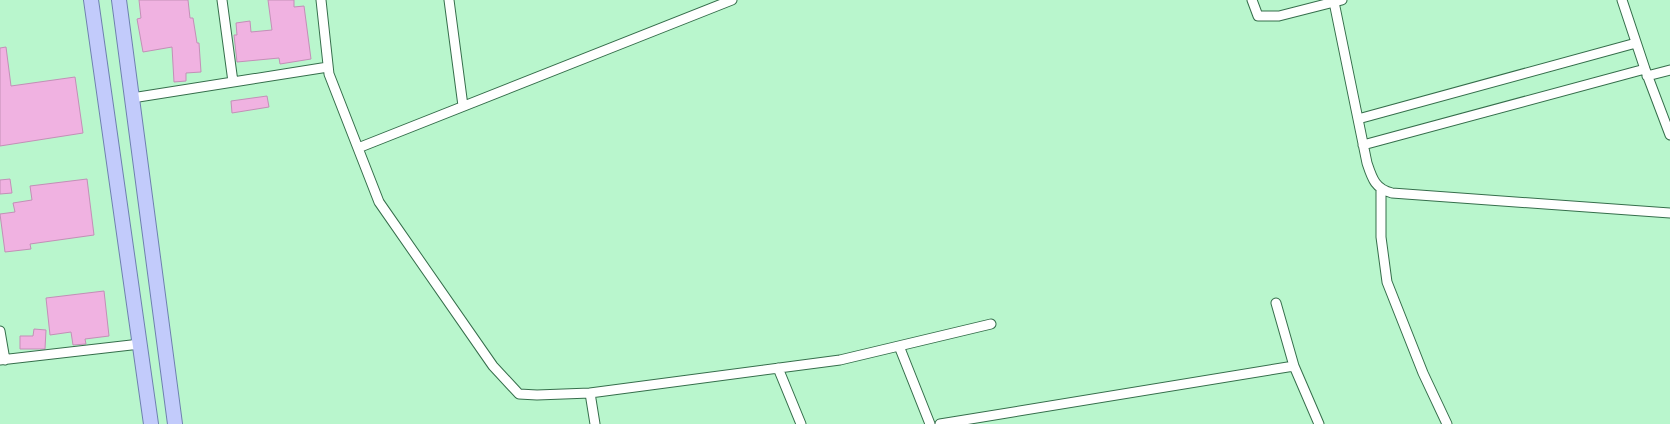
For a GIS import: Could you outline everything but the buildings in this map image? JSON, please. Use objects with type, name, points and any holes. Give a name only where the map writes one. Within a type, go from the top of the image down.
[{"type":"main road","points":[[90,0],[151,424]]},
{"type":"main road","points":[[119,0],[175,424]]},
{"type":"street","points":[[222,0],[233,82]]},
{"type":"street","points":[[321,0],[329,74],[379,202],[493,366],[519,394],[537,396],[590,393],[840,360],[991,324]]},
{"type":"street","points":[[449,0],[463,106]]},
{"type":"street","points":[[358,148],[732,0]]},
{"type":"street","points":[[1252,0],[1258,16],[1278,16],[1338,1],[1358,119],[1372,180],[1381,191],[1392,194],[1670,213]]},
{"type":"street","points":[[1622,0],[1646,73],[1670,135]]},
{"type":"street","points":[[1358,119],[1636,43]]},
{"type":"street","points":[[132,98],[328,67]]},
{"type":"street","points":[[1364,145],[1646,73],[1670,70]]},
{"type":"street","points":[[1381,191],[1381,237],[1387,282],[1423,373],[1447,424]]},
{"type":"street","points":[[1276,303],[1294,366],[1320,424]]},
{"type":"street","points":[[0,331],[3,360],[140,344]]},
{"type":"street","points":[[899,346],[930,424]]},
{"type":"street","points":[[940,424],[1294,366]]},
{"type":"street","points":[[778,368],[801,424]]},
{"type":"street","points":[[590,393],[595,424]]}]
